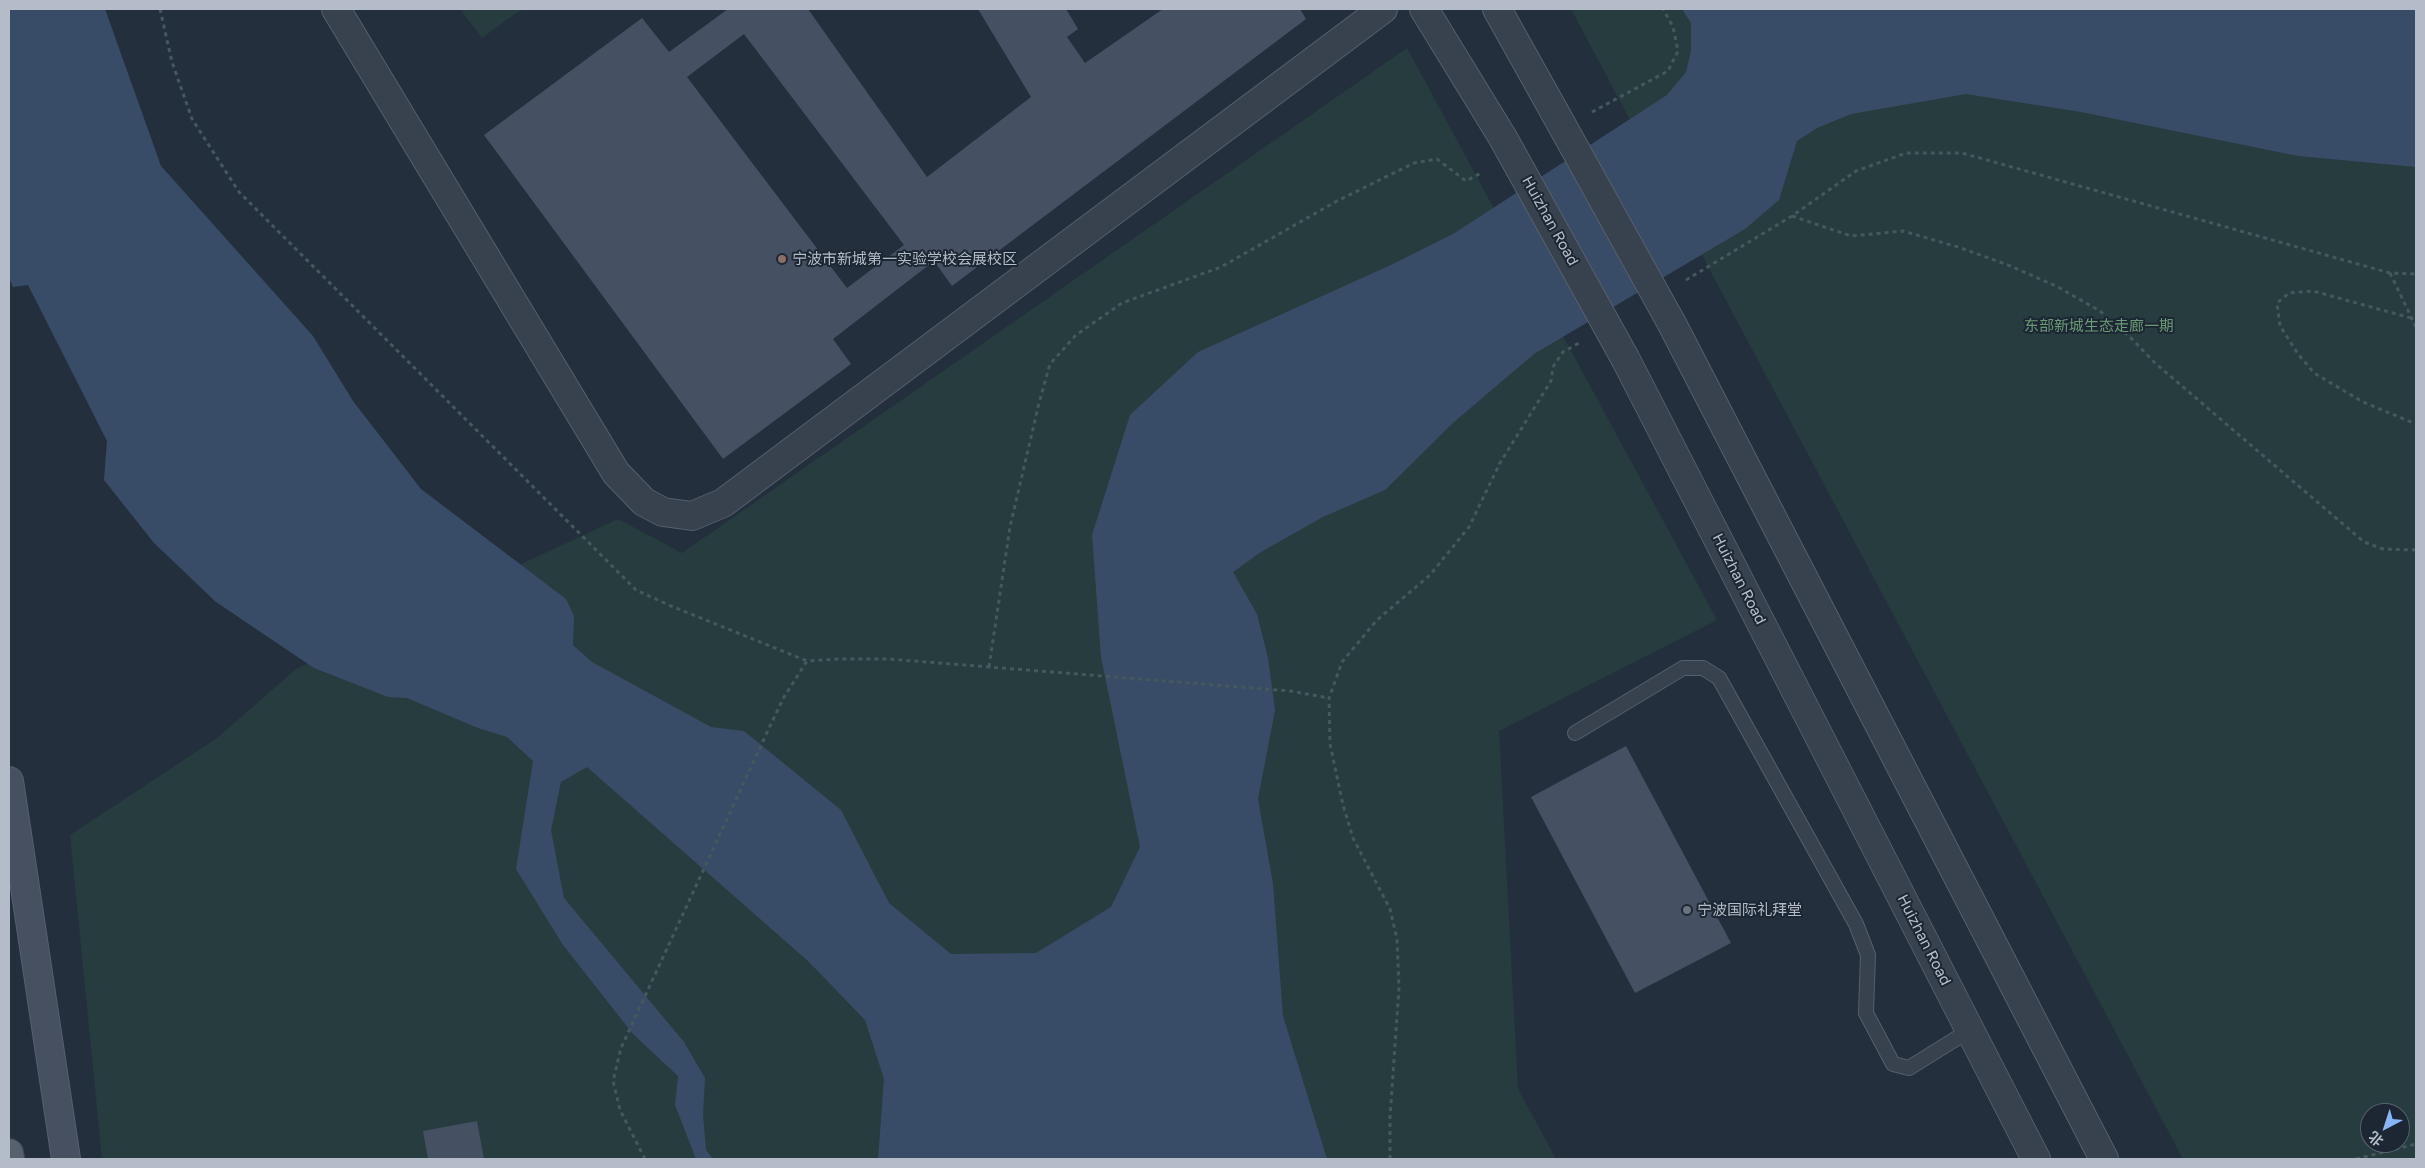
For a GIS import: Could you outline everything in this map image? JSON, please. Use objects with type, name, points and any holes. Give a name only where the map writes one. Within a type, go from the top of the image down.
[{"type":"main road","points":[[9,781],[66,1159]]},
{"type":"main road","points":[[9,1153],[10,1159]]},
{"type":"street","points":[[336,9],[616,473],[644,502],[663,512],[692,516],[731,497],[1383,9]]},
{"type":"street","name":"Huizhan Road","points":[[1424,9],[1503,138],[1626,360],[2036,1159]]},
{"type":"street","points":[[1497,9],[1672,324],[2104,1159]]},
{"type":"lane","points":[[1575,733],[1683,668],[1703,668],[1719,678],[1856,924],[1868,955],[1866,1013],[1893,1064],[1908,1068],[1970,1030]]},
{"type":"path","points":[[160,9],[172,62],[192,120],[239,192],[636,590],[807,661],[889,659],[1290,691],[1329,698]]},
{"type":"path","points":[[989,667],[1010,527],[1050,364],[1076,335],[1122,303],[1221,267],[1337,201],[1414,163],[1437,159]]},
{"type":"path","points":[[1792,216],[1851,236],[1903,231],[2000,262],[2056,286],[2100,311],[2156,363],[2364,542],[2383,549],[2416,550]]},
{"type":"path","points":[[2390,273],[2416,327]]},
{"type":"path","points":[[2411,318],[2312,291],[2289,293],[2277,303],[2280,326],[2298,354],[2314,373],[2364,402],[2416,424]]},
{"type":"path","points":[[645,1159],[620,1110],[613,1081],[620,1048],[627,1038],[784,697],[807,661]]},
{"type":"path","points":[[2356,1159],[2416,1144]]},
{"type":"green space","points":[[460,9],[522,9],[482,38]]},
{"type":"green space","name":"东部新城生态走廊一期","points":[[1571,9],[2416,9],[2416,1159],[2183,1159]]},
{"type":"green space","points":[[1407,48],[1717,620],[1499,731],[1518,1089],[1556,1159],[102,1159],[70,835],[217,738],[296,669],[618,519],[682,553]]},
{"type":"water","points":[[9,9],[105,9],[161,166],[313,336],[353,401],[421,489],[566,599],[574,616],[573,645],[592,662],[711,727],[744,731],[841,810],[889,903],[951,954],[1036,953],[1111,907],[1140,847],[1101,657],[1092,535],[1130,415],[1198,352],[1393,264],[1453,234],[1667,95],[1686,72],[1691,51],[1691,23],[1682,9],[2416,9],[2416,167],[2298,156],[2081,112],[1966,94],[1851,114],[1817,128],[1797,141],[1779,200],[1745,229],[1534,354],[1454,422],[1385,490],[1323,517],[1261,552],[1233,572],[1257,614],[1268,658],[1275,710],[1258,799],[1273,884],[1283,1016],[1327,1159],[878,1159],[884,1079],[865,1020],[808,961],[587,767],[561,782],[551,830],[564,898],[684,1042],[705,1078],[703,1115],[706,1150],[713,1159],[696,1159],[675,1105],[678,1076],[633,1034],[563,945],[516,869],[533,761],[507,737],[478,728],[407,698],[388,697],[314,668],[216,602],[154,543],[104,480],[107,441],[28,285],[13,287],[9,278]]},
{"type":"building","points":[[728,9],[808,9],[927,177],[1031,97],[978,9],[1066,9],[1078,29],[1067,37],[1085,63],[1163,9],[1300,9],[1306,19],[952,286],[934,261],[833,339],[851,364],[723,459],[484,135],[642,18],[669,52]],"holes":[[[744,34],[904,245],[847,288],[687,77]]]},
{"type":"building","points":[[1626,746],[1731,943],[1635,993],[1531,797]]},
{"type":"building","points":[[477,1121],[484,1159],[428,1159],[423,1131]]},
{"type":"place","name":"宁波市新城第一实验学校会展校区","points":[[782,259]]},
{"type":"place","name":"宁波国际礼拜堂","points":[[1687,910]]}]
